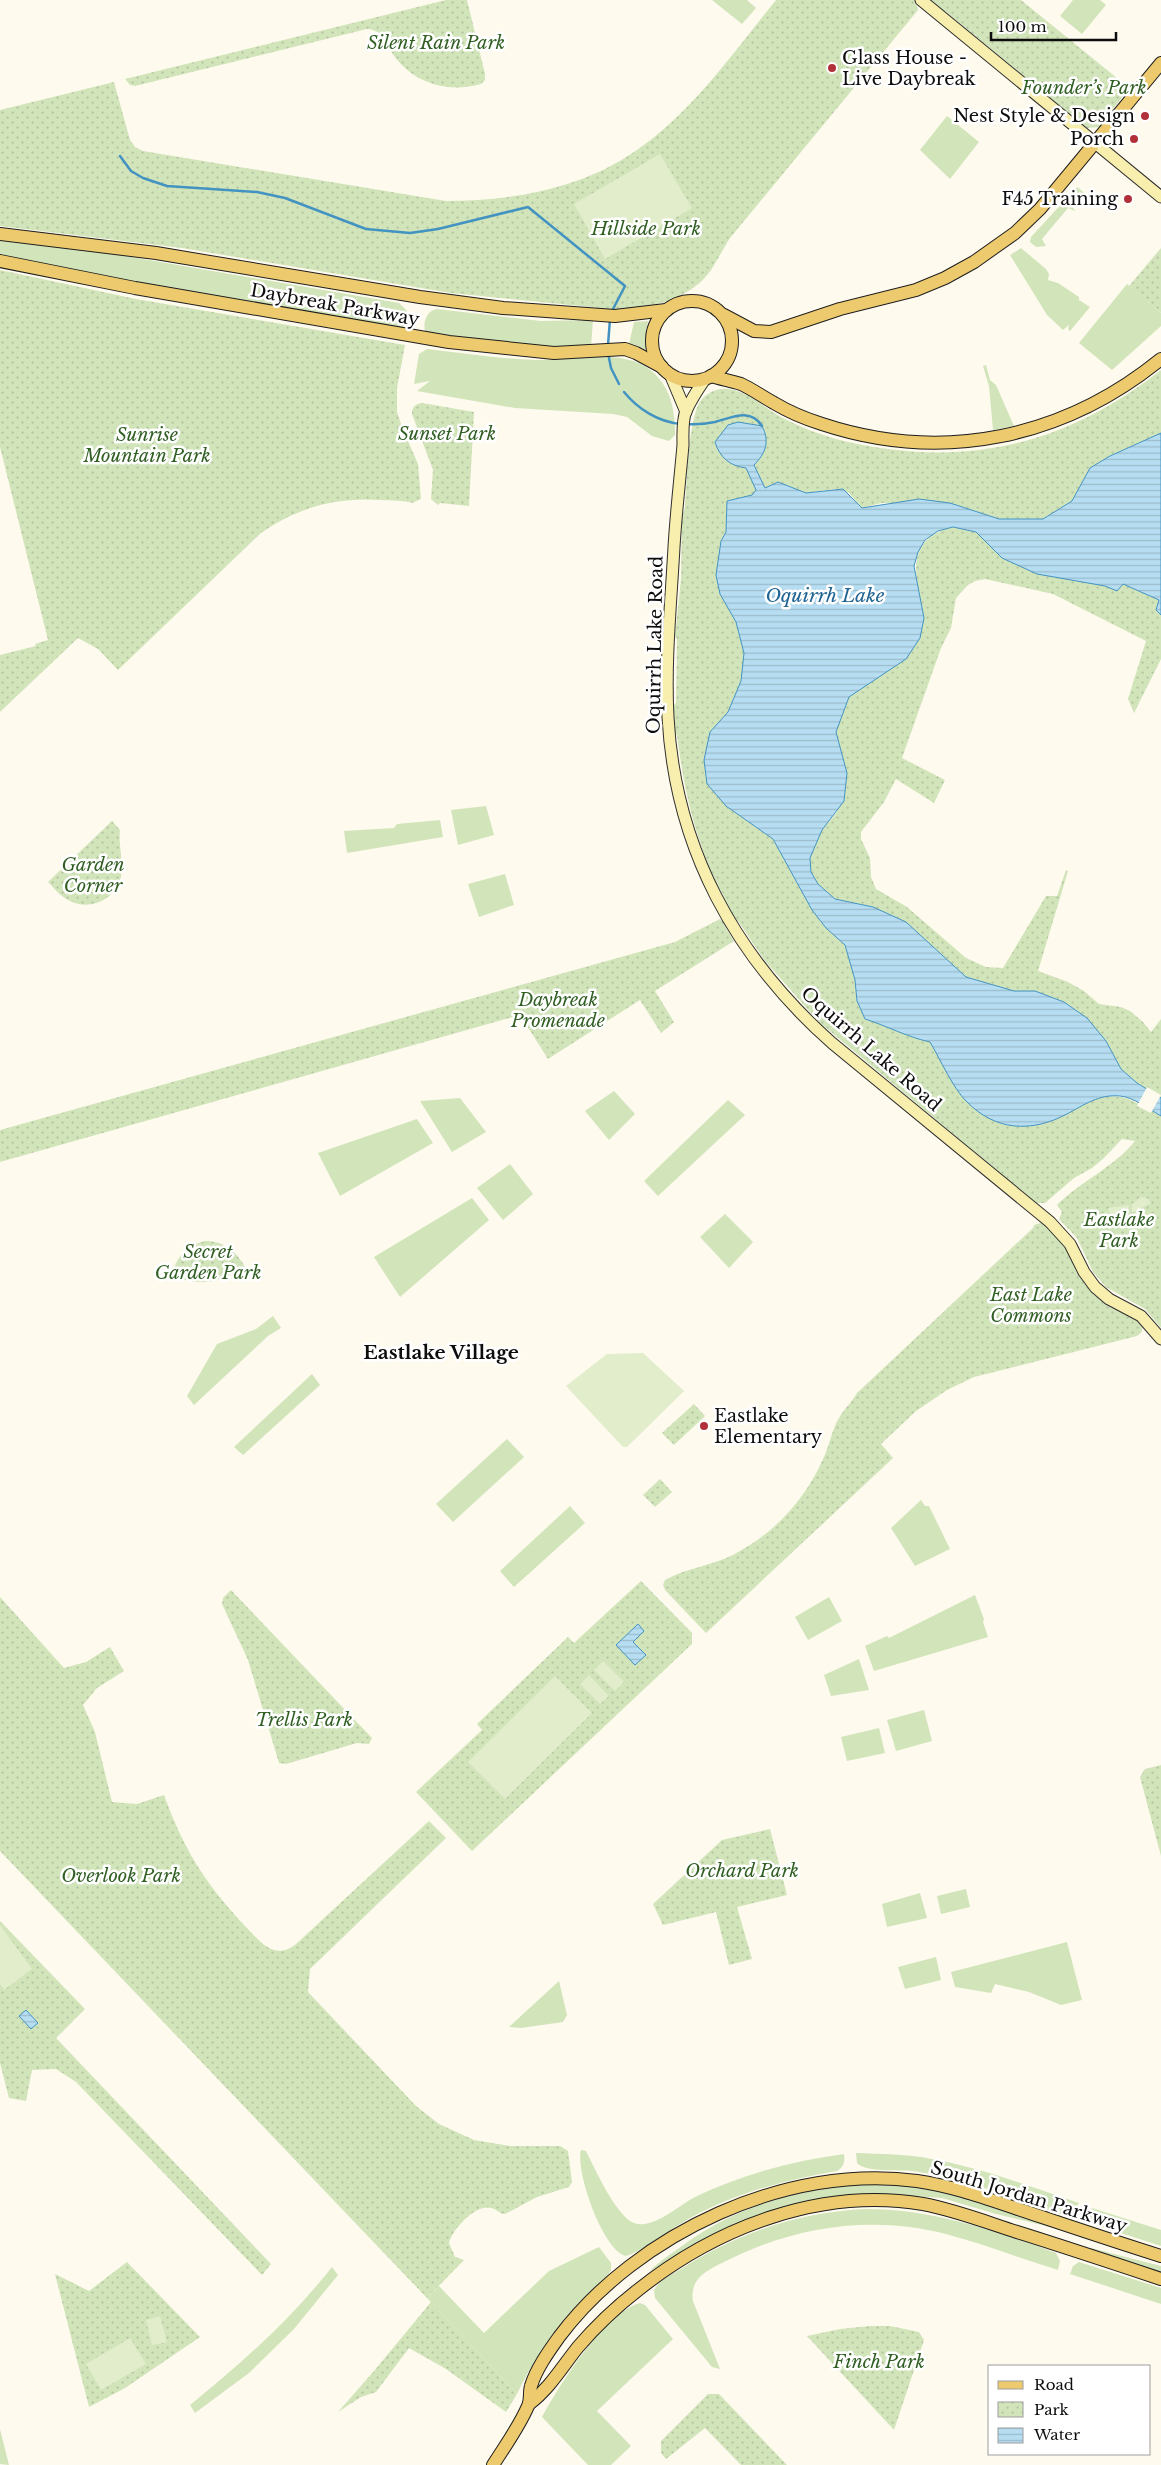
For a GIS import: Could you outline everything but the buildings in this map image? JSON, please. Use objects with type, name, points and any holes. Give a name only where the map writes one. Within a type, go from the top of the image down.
[{"type":"main road","points":[[1161,63],[1047,201],[1019,229],[988,253],[945,278],[902,294],[840,309],[771,332],[754,331],[724,315],[711,305],[698,301],[684,301],[666,310],[656,322],[652,337],[653,352],[666,371],[691,381],[708,378],[740,384],[795,414],[837,429],[890,440],[951,442],[1005,436],[1058,420],[1107,397],[1161,359]]},
{"type":"main road","name":"Daybreak Parkway","points":[[0,234],[156,253],[448,301],[531,311],[633,315],[666,310]]},
{"type":"main road","name":"Daybreak Parkway","points":[[0,261],[135,288],[430,339],[537,352],[566,353],[620,349],[636,353],[666,371]]},
{"type":"main road","points":[[708,378],[724,366],[731,352],[733,337],[724,315]]},
{"type":"main road","name":"South Jordan Parkway","points":[[529,2404],[531,2386],[560,2336],[589,2303],[624,2272],[673,2238],[706,2220],[751,2201],[797,2187],[833,2181],[871,2178],[932,2184],[964,2192],[1161,2256]]},
{"type":"main road","name":"South Jordan Parkway","points":[[492,2465],[529,2404],[545,2392],[565,2364],[599,2324],[623,2302],[668,2268],[699,2248],[765,2219],[821,2205],[873,2200],[935,2207],[1161,2278]]},
{"type":"street","points":[[921,0],[1161,197]]},
{"type":"street","name":"Oquirrh Lake Road","points":[[666,371],[686,412]]},
{"type":"street","name":"Oquirrh Lake Road","points":[[708,378],[686,412],[672,587],[668,720],[674,773],[685,819],[701,864],[722,911],[763,972],[800,1014],[832,1043],[1050,1222],[1070,1244],[1084,1272],[1095,1287],[1109,1299],[1141,1316],[1161,1339]]},
{"type":"green space","name":"Silent Rain Park","points":[[446,0],[467,0],[485,74],[485,80],[481,84],[469,87],[445,87],[423,80],[403,66],[381,35],[367,29],[135,86],[130,85],[125,79]]},
{"type":"green space","points":[[712,0],[747,0],[756,8],[742,24]]},
{"type":"green space","name":"Hillside Park","points":[[776,0],[915,0],[918,10],[730,238],[708,274],[690,290],[668,301],[621,310],[451,293],[182,248],[0,226],[0,110],[114,82],[130,140],[135,147],[143,151],[446,201],[495,199],[568,184],[613,165],[655,137],[710,82]]},
{"type":"green space","name":"Founder’s Park","points":[[928,0],[1021,0],[1123,83],[1124,95],[1099,127],[1087,128],[945,11],[942,11]]},
{"type":"green space","points":[[1073,0],[1100,0],[1106,5],[1082,34],[1060,16]]},
{"type":"green space","points":[[947,116],[979,142],[950,179],[920,150]]},
{"type":"green space","points":[[660,154],[692,208],[605,259],[574,204]]},
{"type":"green space","points":[[1077,187],[1090,197],[1084,205],[1075,199],[1071,204],[1075,211],[1068,208],[1042,239],[1046,246],[1036,247],[1030,242],[1031,237]]},
{"type":"green space","points":[[0,240],[67,246],[399,303],[407,311],[403,329],[91,275],[0,255]]},
{"type":"green space","points":[[1021,248],[1046,269],[1049,274],[1048,280],[1058,283],[1090,307],[1070,331],[1068,329],[1069,325],[1063,330],[1047,315],[1010,255]]},
{"type":"green space","points":[[1161,248],[1161,313],[1129,286]]},
{"type":"green space","name":"Sunrise Mountain Park","points":[[0,270],[136,299],[405,345],[397,388],[397,412],[418,464],[421,499],[412,503],[364,499],[333,502],[289,516],[261,533],[118,670],[98,649],[78,638],[0,712],[0,655],[36,646],[35,644],[48,640],[0,447]]},
{"type":"green space","points":[[1127,284],[1161,313],[1161,326],[1112,370],[1079,343]]},
{"type":"green space","points":[[437,309],[541,321],[593,320],[591,346],[570,349],[434,335],[425,332],[424,324],[430,312]]},
{"type":"green space","points":[[648,321],[645,341],[646,350],[629,344],[634,322]]},
{"type":"green space","points":[[427,349],[536,360],[611,357],[634,361],[646,367],[664,384],[673,408],[675,435],[669,441],[652,436],[627,417],[613,414],[515,408],[417,391],[430,381],[414,384],[419,354]]},
{"type":"green space","points":[[986,365],[990,380],[996,385],[1014,426],[993,430],[989,386],[983,366]]},
{"type":"green space","name":"Eastlake Park","points":[[1161,370],[1161,433],[1110,456],[1090,468],[1072,501],[1043,519],[999,519],[950,503],[881,503],[862,508],[849,493],[835,489],[806,493],[778,482],[752,495],[727,501],[726,532],[721,541],[720,594],[736,622],[744,653],[741,681],[728,712],[710,732],[726,806],[773,839],[812,910],[826,928],[845,945],[855,980],[857,1001],[865,1019],[930,1042],[944,1064],[1084,1104],[1106,1097],[1124,1098],[1161,1116],[1161,1328],[1145,1309],[1106,1287],[1093,1272],[1077,1238],[1059,1219],[1062,1212],[1057,1205],[1066,1196],[1117,1159],[1135,1141],[1122,1139],[1092,1168],[1074,1178],[1045,1203],[1036,1203],[819,1022],[765,961],[738,921],[734,920],[722,897],[723,895],[705,857],[692,817],[677,735],[675,733],[673,706],[676,703],[677,639],[675,636],[681,579],[682,516],[685,508],[691,433],[698,406],[703,398],[713,391],[734,390],[796,424],[844,441],[888,449],[931,452],[971,451],[1011,444],[1050,433],[1087,417],[1124,396]]},
{"type":"green space","name":"Sunset Park","points":[[422,403],[474,412],[469,506],[440,503],[438,505],[431,499],[433,470],[412,414],[414,406]]},
{"type":"green space","points":[[953,527],[976,532],[1002,558],[1106,586],[1117,591],[1123,584],[1159,600],[1156,610],[1161,615],[1161,659],[1134,713],[1128,699],[1146,641],[1053,594],[985,579],[968,585],[956,598],[951,628],[941,648],[902,758],[945,780],[934,803],[896,779],[884,802],[861,832],[861,839],[870,858],[871,877],[876,889],[907,907],[966,958],[986,967],[1003,968],[1046,896],[1057,896],[1066,870],[1068,871],[1038,971],[1068,982],[1084,991],[1099,1004],[1121,1007],[1130,1011],[1151,1032],[1161,1019],[1161,1098],[1137,1083],[1121,1069],[1106,1041],[1087,1018],[1064,1002],[1035,991],[1014,991],[966,977],[942,955],[873,907],[835,899],[818,884],[811,872],[810,858],[822,830],[837,812],[847,773],[836,732],[849,697],[864,686],[924,618],[916,575],[919,551],[926,541],[937,533]]},
{"type":"green space","points":[[486,806],[494,835],[458,845],[451,810]]},
{"type":"green space","points":[[440,820],[443,837],[347,853],[344,831],[394,828],[397,824]]},
{"type":"green space","name":"Garden Corner","points":[[112,821],[120,830],[122,871],[118,885],[107,898],[92,904],[84,905],[65,898],[48,882]]},
{"type":"green space","points":[[505,874],[514,905],[479,917],[468,884]]},
{"type":"green space","name":"Daybreak Promenade","points":[[720,919],[727,925],[726,928],[734,941],[655,991],[674,1022],[661,1033],[640,1000],[548,1059],[520,1015],[0,1162],[0,1130],[675,942]]},
{"type":"green space","points":[[614,1091],[635,1114],[609,1140],[585,1111]]},
{"type":"green space","points":[[460,1098],[486,1132],[452,1152],[420,1101]]},
{"type":"green space","points":[[728,1100],[745,1115],[658,1196],[644,1181]]},
{"type":"green space","points":[[417,1119],[433,1143],[340,1196],[318,1153]]},
{"type":"green space","points":[[510,1164],[533,1194],[503,1220],[477,1188]]},
{"type":"green space","points":[[1141,1197],[1147,1198],[1151,1203],[1132,1213],[1132,1204]]},
{"type":"green space","points":[[472,1198],[489,1220],[400,1297],[374,1257]]},
{"type":"green space","points":[[1129,1205],[1128,1211],[1119,1218],[1110,1213],[1108,1208]]},
{"type":"green space","points":[[725,1214],[753,1242],[729,1268],[700,1237]]},
{"type":"green space","name":"East Lake Commons","points":[[1043,1222],[1066,1248],[1077,1273],[1094,1295],[1111,1307],[1140,1320],[1143,1326],[1141,1333],[1137,1336],[974,1377],[947,1390],[916,1411],[881,1444],[893,1458],[706,1633],[665,1590],[663,1585],[665,1580],[733,1555],[775,1526],[808,1487],[824,1457],[837,1422],[857,1393],[1034,1225]]},
{"type":"green space","name":"Secret Garden Park","points":[[205,1241],[212,1241],[229,1248],[238,1256],[245,1267],[225,1277],[209,1282],[192,1281],[171,1276],[182,1254],[192,1246]]},
{"type":"green space","points":[[273,1316],[281,1328],[268,1336],[194,1405],[187,1396],[217,1344],[256,1329]]},
{"type":"green space","points":[[643,1353],[684,1391],[627,1447],[623,1447],[566,1386],[607,1354]]},
{"type":"green space","points":[[312,1374],[320,1385],[243,1455],[234,1447]]},
{"type":"green space","points":[[694,1404],[705,1416],[674,1445],[662,1433]]},
{"type":"green space","points":[[507,1439],[524,1457],[453,1522],[436,1504]]},
{"type":"green space","points":[[660,1479],[672,1492],[655,1507],[643,1495]]},
{"type":"green space","points":[[921,1500],[925,1506],[929,1506],[950,1549],[915,1566],[891,1528]]},
{"type":"green space","points":[[570,1506],[585,1523],[514,1587],[500,1571]]},
{"type":"green space","points":[[641,1581],[692,1633],[692,1644],[472,1851],[416,1792],[482,1730],[477,1724],[568,1637],[574,1643]]},
{"type":"green space","name":"Trellis Park","points":[[231,1590],[372,1738],[369,1744],[357,1743],[286,1764],[279,1763],[248,1660],[222,1604],[223,1598]]},
{"type":"green space","points":[[975,1595],[984,1619],[983,1622],[988,1637],[874,1671],[865,1646],[887,1636],[889,1638]]},
{"type":"green space","name":"Overlook Park","points":[[0,1597],[64,1668],[86,1662],[110,1647],[124,1671],[97,1688],[83,1705],[95,1732],[112,1802],[137,1804],[164,1795],[179,1833],[207,1880],[230,1910],[267,1947],[280,1951],[295,1945],[429,1821],[446,1838],[310,1969],[308,1992],[416,2106],[439,2124],[474,2140],[510,2146],[560,2146],[568,2151],[572,2182],[569,2187],[537,2197],[505,2214],[485,2208],[471,2214],[459,2225],[449,2243],[455,2257],[464,2260],[427,2298],[0,1851]]},
{"type":"green space","points":[[829,1597],[842,1621],[808,1640],[795,1617]]},
{"type":"green space","points":[[859,1659],[869,1690],[831,1696],[824,1675]]},
{"type":"green space","points":[[603,1661],[624,1682],[615,1691],[594,1670]]},
{"type":"green space","points":[[589,1675],[609,1696],[600,1704],[580,1684]]},
{"type":"green space","points":[[555,1676],[592,1713],[505,1799],[468,1762]]},
{"type":"green space","points":[[924,1710],[932,1741],[896,1751],[887,1720]]},
{"type":"green space","points":[[879,1728],[885,1753],[847,1761],[841,1737]]},
{"type":"green space","points":[[1161,1765],[1161,1856],[1140,1777],[1145,1769]]},
{"type":"green space","name":"Orchard Park","points":[[770,1829],[787,1895],[737,1907],[752,1959],[729,1965],[716,1912],[663,1925],[653,1904],[722,1840]]},
{"type":"green space","points":[[966,1889],[970,1907],[941,1914],[937,1896]]},
{"type":"green space","points":[[920,1893],[927,1918],[887,1927],[882,1904]]},
{"type":"green space","points":[[0,1921],[85,2009],[56,2038],[271,2264],[262,2275],[76,2082],[56,2069],[32,2070],[26,2101],[9,2098],[0,2063]]},
{"type":"green space","points":[[0,1925],[32,1969],[4,1990],[0,1984]]},
{"type":"green space","points":[[1067,1942],[1082,2000],[1061,2005],[1029,1992],[995,1984],[991,1993],[955,1987],[951,1972]]},
{"type":"green space","points":[[936,1957],[941,1980],[905,1989],[898,1967]]},
{"type":"green space","points":[[559,1981],[567,2015],[563,2022],[521,2028],[509,2027]]},
{"type":"green space","points":[[581,2150],[586,2151],[600,2180],[620,2211],[627,2219],[641,2224],[666,2216],[695,2197],[749,2175],[787,2165],[844,2154],[844,2164],[837,2171],[799,2178],[763,2188],[709,2208],[626,2256],[617,2251],[600,2226],[582,2175]]},
{"type":"green space","points":[[856,2153],[913,2156],[969,2167],[1079,2203],[1073,2213],[1064,2215],[989,2190],[932,2174],[867,2168],[857,2163]]},
{"type":"green space","points":[[856,2184],[921,2187],[954,2194],[1058,2229],[996,2214],[942,2198],[884,2194],[840,2196],[800,2203],[734,2224],[693,2245],[649,2272],[665,2258],[703,2232],[744,2211],[809,2191]]},
{"type":"green space","points":[[1092,2208],[1161,2230],[1161,2246],[1096,2225],[1090,2217]]},
{"type":"green space","points":[[890,2210],[938,2217],[1010,2236],[1056,2253],[1060,2261],[1058,2270],[960,2238],[918,2228],[890,2225],[835,2227],[780,2239],[754,2248],[714,2267],[702,2275],[694,2286],[693,2301],[720,2369],[712,2367],[655,2298],[654,2290],[666,2278],[702,2256],[747,2235],[793,2220],[841,2211]]},
{"type":"green space","points":[[599,2247],[611,2263],[611,2270],[603,2281],[577,2304],[557,2328],[535,2360],[517,2394],[427,2298],[439,2286],[484,2333],[549,2271]]},
{"type":"green space","points":[[1091,2248],[1161,2266],[1161,2273],[1091,2250]]},
{"type":"green space","points":[[127,2262],[200,2337],[125,2388],[89,2407],[55,2274],[89,2291]]},
{"type":"green space","points":[[1079,2262],[1161,2288],[1161,2304],[1070,2274],[1073,2266]]},
{"type":"green space","points":[[332,2267],[338,2275],[294,2329],[249,2373],[195,2413],[190,2405],[265,2340]]},
{"type":"green space","points":[[431,2302],[517,2394],[506,2412],[446,2369],[409,2348],[376,2392],[361,2397],[338,2412],[374,2371]]},
{"type":"green space","points":[[640,2303],[645,2305],[673,2339],[597,2411],[631,2446],[611,2465],[588,2465],[542,2417],[571,2370],[598,2335],[626,2309]]},
{"type":"green space","points":[[160,2316],[167,2342],[152,2345],[146,2320]]},
{"type":"green space","name":"Finch Park","points":[[890,2326],[919,2332],[924,2340],[894,2430],[807,2336],[840,2329]]},
{"type":"green space","points":[[130,2338],[146,2364],[101,2390],[86,2364]]},
{"type":"green space","points":[[708,2394],[719,2394],[787,2465],[741,2465],[705,2428],[666,2459],[661,2453],[661,2441]]},
{"type":"green space","points":[[0,2429],[9,2465],[0,2464]]},
{"type":"water","name":"Oquirrh Lake","points":[[738,422],[762,426],[766,437],[766,447],[754,465],[765,488],[778,482],[806,493],[843,489],[862,508],[919,499],[950,503],[999,519],[1043,519],[1072,501],[1090,468],[1110,456],[1161,433],[1161,615],[1156,610],[1159,600],[1123,584],[1117,591],[1105,586],[1037,574],[1002,558],[976,532],[953,527],[938,531],[925,540],[918,552],[914,566],[924,618],[920,638],[906,659],[849,697],[836,732],[847,773],[844,801],[822,830],[810,858],[811,872],[818,884],[835,899],[873,907],[906,922],[966,977],[1014,991],[1035,991],[1064,1002],[1087,1018],[1106,1041],[1121,1069],[1137,1083],[1161,1098],[1161,1116],[1136,1101],[1120,1096],[1098,1098],[1054,1120],[1027,1126],[1001,1123],[977,1111],[956,1089],[930,1042],[865,1019],[857,1001],[855,980],[845,945],[826,928],[812,910],[773,839],[726,806],[707,784],[704,760],[710,732],[728,712],[741,681],[744,653],[736,622],[720,594],[716,575],[721,541],[726,532],[727,501],[752,495],[756,490],[746,468],[726,460],[715,442],[728,425]]},
{"type":"water","points":[[638,1624],[644,1631],[633,1642],[646,1655],[635,1665],[616,1645]]},
{"type":"water","points":[[26,2010],[38,2023],[31,2029],[19,2016]]},
{"type":"pier","points":[[1147,1087],[1161,1095],[1151,1113],[1137,1106]]},
{"type":"waterway","points":[[120,156],[131,171],[143,178],[167,186],[257,192],[285,198],[366,229],[410,233],[438,229],[528,207],[625,286],[612,311]]},
{"type":"waterway","points":[[608,345],[610,319]]},
{"type":"waterway","points":[[608,353],[611,368],[619,384]]},
{"type":"waterway","points":[[624,392],[649,414],[664,421],[681,424]]},
{"type":"waterway","points":[[687,424],[715,422],[734,416],[746,415],[757,420],[762,426]]},
{"type":"place","name":"Glass House - Live Daybreak","points":[[832,68]]},
{"type":"place","name":"Nest Style & Design","points":[[1145,116]]},
{"type":"place","name":"Porch","points":[[1134,139]]},
{"type":"place","name":"F45 Training","points":[[1128,199]]},
{"type":"place","name":"Eastlake Elementary","points":[[704,1426]]},
{"type":"district","name":"Eastlake Village","points":[[441,1352]]}]
